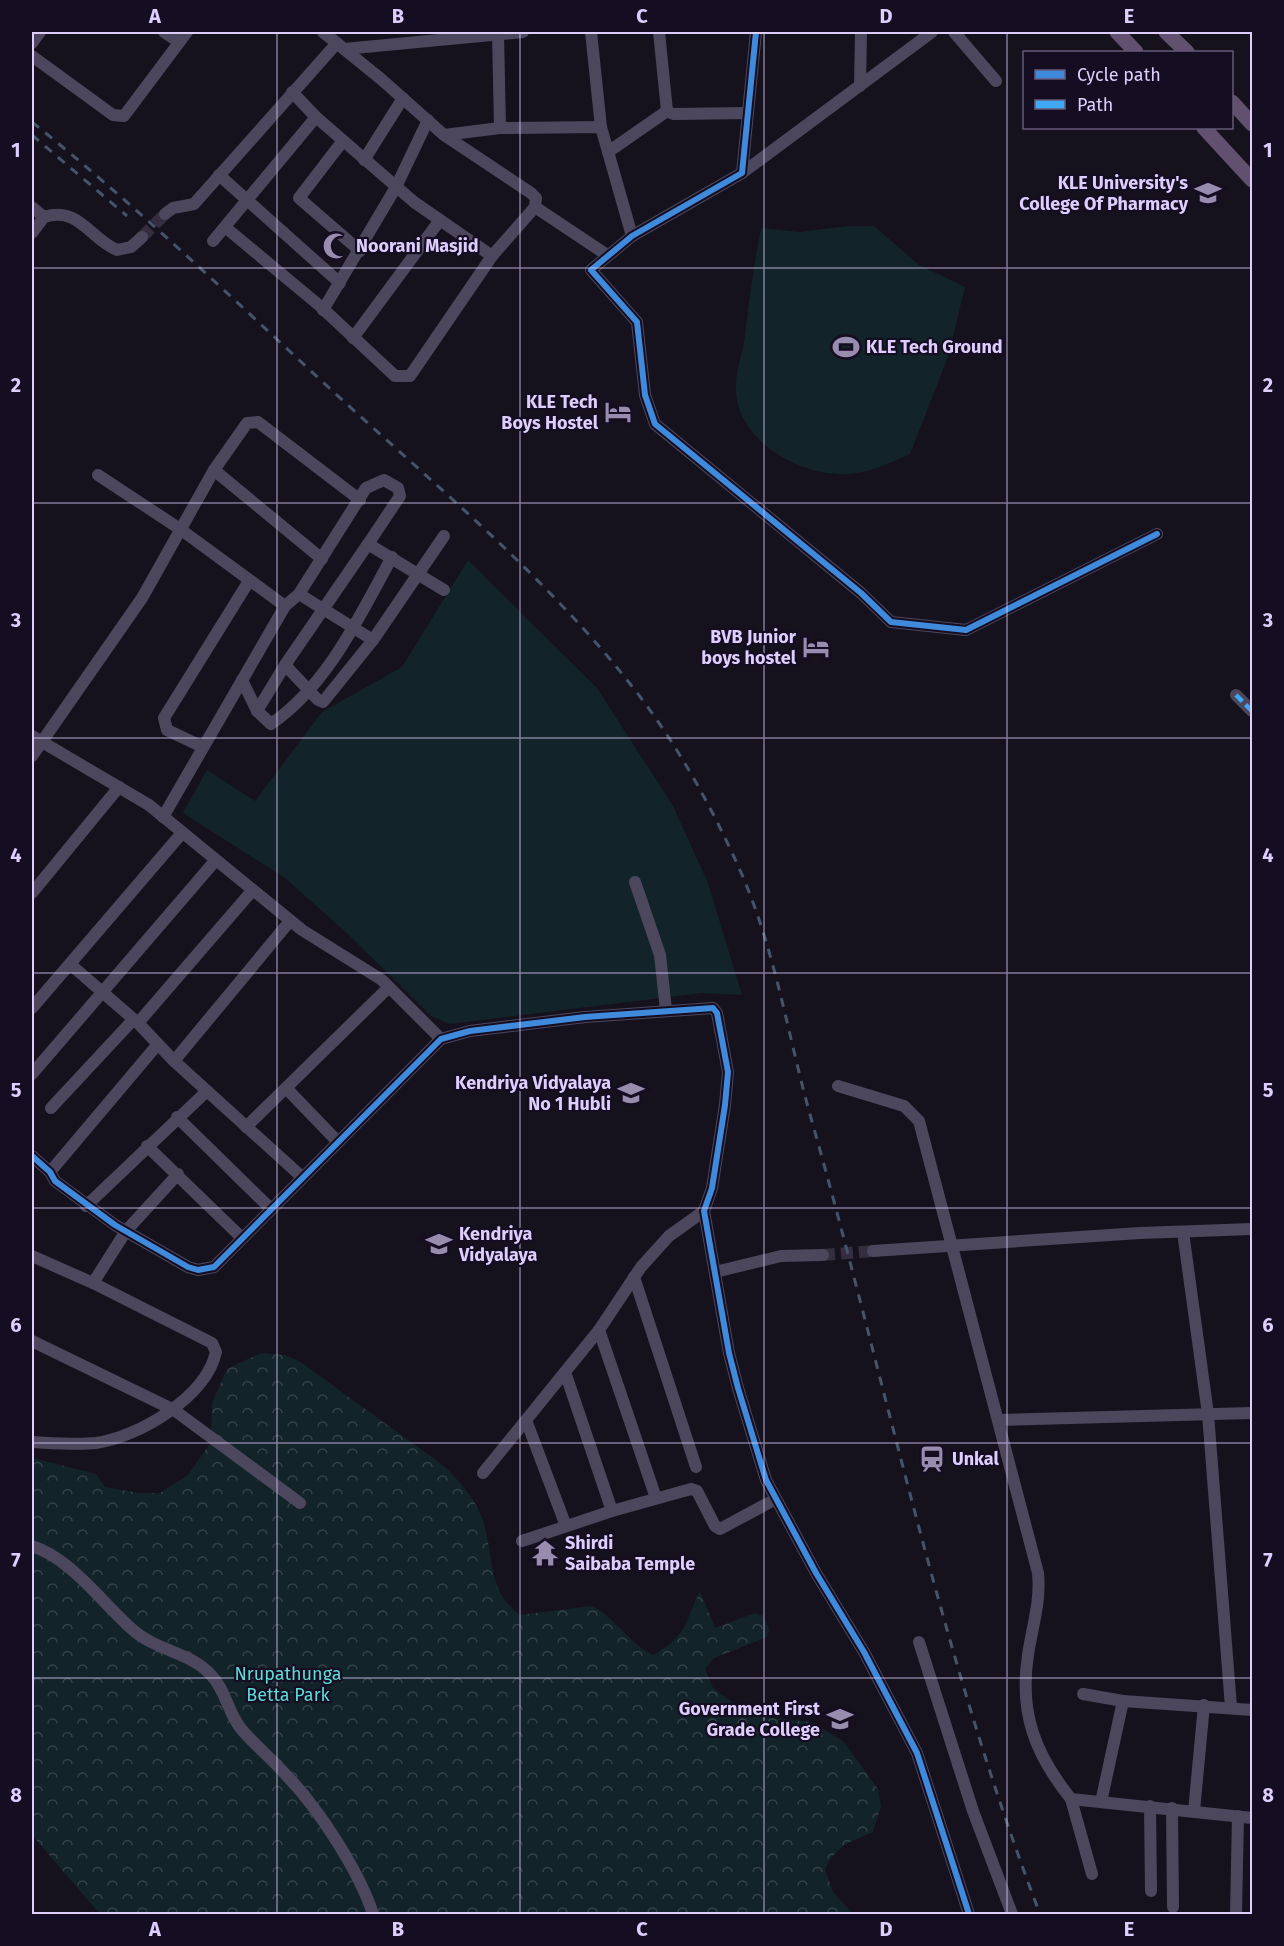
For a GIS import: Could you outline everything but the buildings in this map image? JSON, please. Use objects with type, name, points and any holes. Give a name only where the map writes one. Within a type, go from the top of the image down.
[{"type":"main road","points":[[1117,32],[1135,51]]},
{"type":"main road","points":[[1166,32],[1186,51]]},
{"type":"main road","points":[[1233,103],[1249,115]]},
{"type":"main road","points":[[1205,129],[1252,180]]},
{"type":"street","points":[[32,43],[40,32]]},
{"type":"street","points":[[164,32],[178,42]]},
{"type":"street","points":[[32,56],[113,115],[124,116],[187,32]]},
{"type":"street","points":[[225,227],[323,310],[395,376],[410,376],[492,256],[535,207],[536,198],[531,193],[444,135],[404,98],[323,32]]},
{"type":"street","points":[[165,214],[173,208],[194,204],[292,92],[340,46],[459,35],[523,32]]},
{"type":"street","points":[[591,32],[602,127],[632,236]]},
{"type":"street","points":[[659,32],[667,111]]},
{"type":"street","points":[[742,173],[756,32]]},
{"type":"street","points":[[860,86],[861,32]]},
{"type":"street","points":[[932,32],[742,173],[632,236],[591,270],[637,322],[645,395],[655,424],[861,593],[891,622],[966,630],[1158,534]]},
{"type":"street","points":[[954,32],[996,81]]},
{"type":"street","points":[[498,34],[500,128]]},
{"type":"street","points":[[292,92],[342,142],[396,187],[492,256]]},
{"type":"street","points":[[364,160],[404,98]]},
{"type":"street","points":[[608,152],[667,111]]},
{"type":"street","points":[[667,111],[672,114],[748,113]]},
{"type":"street","points":[[213,242],[316,117]]},
{"type":"street","points":[[323,310],[396,187],[428,120]]},
{"type":"street","points":[[444,135],[500,128],[602,127]]},
{"type":"street","points":[[342,142],[299,198],[360,251]]},
{"type":"street","points":[[219,176],[340,283]]},
{"type":"street","points":[[32,207],[44,217]]},
{"type":"street","points":[[535,207],[607,255]]},
{"type":"street","points":[[32,233],[44,217],[53,214],[75,218],[105,243],[121,250],[135,244],[142,237]]},
{"type":"street","points":[[353,338],[440,220]]},
{"type":"street","points":[[32,756],[142,598],[214,470],[244,427],[254,421],[360,500]]},
{"type":"street","points":[[214,470],[322,559]]},
{"type":"street","points":[[98,476],[180,529],[285,606]]},
{"type":"street","points":[[163,817],[285,606],[299,594],[366,488],[384,480],[392,483],[401,494],[285,665],[258,711]]},
{"type":"street","points":[[285,665],[319,702],[324,701],[373,640],[444,536]]},
{"type":"street","points":[[368,544],[444,590]]},
{"type":"street","points":[[243,680],[258,711],[271,724],[309,690],[353,627],[392,557]]},
{"type":"street","points":[[203,747],[167,730],[164,718],[249,581]]},
{"type":"street","points":[[299,594],[373,640]]},
{"type":"street","points":[[1236,695],[1252,711]]},
{"type":"street","points":[[32,736],[149,805],[290,921],[389,987],[441,1039]]},
{"type":"street","points":[[32,893],[118,787]]},
{"type":"street","points":[[32,1008],[182,833]]},
{"type":"street","points":[[32,1074],[215,861]]},
{"type":"street","points":[[635,882],[660,955],[666,1010]]},
{"type":"street","points":[[51,1108],[135,1022],[252,891]]},
{"type":"street","points":[[174,1061],[290,921]]},
{"type":"street","points":[[70,964],[102,990],[174,1061],[302,1177]]},
{"type":"street","points":[[246,1127],[389,987]]},
{"type":"street","points":[[32,1156],[50,1172],[55,1181],[86,1206],[126,1231],[188,1267],[198,1270],[214,1267],[241,1237],[441,1039],[470,1031],[666,1010],[713,1008],[717,1013],[723,1038],[728,1072],[712,1188],[704,1211],[729,1353],[766,1480],[816,1573],[864,1652],[918,1753],[969,1914]]},
{"type":"street","points":[[50,1172],[158,1044]]},
{"type":"street","points":[[838,1086],[904,1106],[916,1116],[999,1420],[1040,1586],[1028,1656],[1025,1692],[1027,1717],[1052,1774],[1071,1799],[1092,1874]]},
{"type":"street","points":[[286,1088],[338,1142]]},
{"type":"street","points":[[86,1206],[177,1117],[207,1091]]},
{"type":"street","points":[[177,1117],[270,1208]]},
{"type":"street","points":[[147,1146],[241,1237]]},
{"type":"street","points":[[93,1283],[126,1231],[178,1174]]},
{"type":"street","points":[[483,1473],[599,1330],[634,1277],[669,1236],[704,1211]]},
{"type":"street","points":[[873,1251],[950,1244],[1252,1229]]},
{"type":"street","points":[[1183,1232],[1208,1414],[1231,1707]]},
{"type":"street","points":[[715,1272],[781,1256],[823,1255]]},
{"type":"street","points":[[32,1256],[93,1283],[215,1346],[212,1362],[191,1392],[174,1410],[112,1440],[70,1444],[32,1442]]},
{"type":"street","points":[[634,1277],[696,1467]]},
{"type":"street","points":[[599,1330],[656,1498]]},
{"type":"street","points":[[32,1341],[174,1410],[300,1503]]},
{"type":"street","points":[[565,1372],[612,1511]]},
{"type":"street","points":[[999,1420],[1252,1413]]},
{"type":"street","points":[[526,1420],[566,1526]]},
{"type":"street","points":[[522,1542],[612,1511],[656,1498],[695,1490],[715,1526],[720,1529],[776,1499]]},
{"type":"street","points":[[32,1546],[70,1570],[142,1638],[187,1657],[212,1675],[230,1715],[242,1731],[289,1777],[318,1814],[364,1887],[373,1914]]},
{"type":"street","points":[[919,1642],[973,1811],[1012,1914]]},
{"type":"street","points":[[1083,1694],[1123,1701],[1252,1710]]},
{"type":"street","points":[[1101,1802],[1123,1701]]},
{"type":"street","points":[[1194,1811],[1203,1705]]},
{"type":"street","points":[[1071,1799],[1252,1818]]},
{"type":"street","points":[[1150,1806],[1151,1891]]},
{"type":"street","points":[[1172,1808],[1173,1907]]},
{"type":"street","points":[[1236,1914],[1238,1816]]},
{"type":"green space","name":"KLE Tech Ground","points":[[848,226],[874,226],[919,265],[965,287],[948,357],[910,454],[865,471],[836,474],[801,466],[768,448],[744,420],[738,404],[736,380],[761,228],[799,232]]},
{"type":"green space","points":[[468,560],[597,688],[673,806],[708,883],[742,995],[702,993],[450,1024],[431,1016],[350,936],[285,878],[183,813],[207,770],[255,801],[322,712],[402,667]]},
{"type":"green space","name":"Nrupathunga Betta Park","points":[[261,1353],[284,1355],[299,1361],[444,1466],[456,1478],[479,1510],[501,1594],[520,1615],[590,1606],[605,1614],[644,1650],[653,1655],[665,1648],[684,1628],[700,1591],[715,1628],[755,1613],[763,1616],[769,1629],[767,1637],[714,1658],[705,1669],[713,1688],[737,1706],[764,1717],[811,1722],[843,1741],[878,1789],[881,1806],[873,1832],[839,1849],[825,1869],[833,1892],[853,1914],[100,1914],[32,1835],[32,1458],[96,1474],[105,1487],[139,1493],[160,1493],[188,1475],[211,1442],[212,1403],[227,1369]]},
{"type":"tunnel","points":[[142,237],[165,214]]},
{"type":"tunnel","points":[[823,1255],[873,1251]]},
{"type":"railway","points":[[32,122],[181,251],[484,529],[561,604],[647,706],[677,750],[704,797],[739,868],[763,931],[945,1621],[1005,1817],[1040,1914]]},
{"type":"railway","points":[[32,135],[127,216]]},
{"type":"marked path","points":[[1236,695],[1252,711]]},
{"type":"cycle path","points":[[756,32],[742,173],[632,236],[591,270],[637,322],[645,395],[655,424],[861,593],[891,622],[966,630],[1157,534]]},
{"type":"cycle path","points":[[32,1156],[50,1172],[55,1181],[115,1225],[188,1267],[198,1270],[214,1267],[441,1039],[470,1031],[585,1017],[713,1008],[717,1013],[728,1072],[712,1188],[704,1211],[729,1353],[738,1388],[766,1480],[816,1573],[864,1652],[917,1753],[969,1914]]},
{"type":"place","name":"KLE University's College Of Pharmacy","points":[[1208,193]]},
{"type":"place","name":"Noorani Masjid","points":[[336,246]]},
{"type":"place","name":"KLE Tech Ground","points":[[846,347]]},
{"type":"place","name":"KLE Tech Boys Hostel","points":[[618,412]]},
{"type":"place","name":"BVB Junior boys hostel","points":[[816,647]]},
{"type":"place","name":"Kendriya Vidyalaya No 1 Hubli","points":[[631,1093]]},
{"type":"place","name":"Kendriya Vidyalaya","points":[[439,1244]]},
{"type":"place","name":"Unkal","points":[[932,1459]]},
{"type":"place","name":"Shirdi Saibaba Temple","points":[[545,1553]]},
{"type":"place","name":"Government First Grade College","points":[[840,1719]]}]
